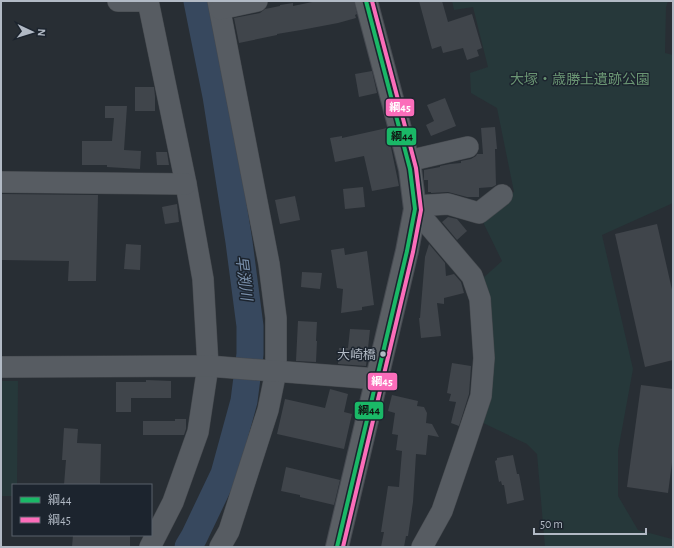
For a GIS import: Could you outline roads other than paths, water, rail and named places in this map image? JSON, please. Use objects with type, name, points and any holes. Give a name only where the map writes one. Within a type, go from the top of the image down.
[{"type":"main road","points":[[337,547],[408,251],[415,208],[408,161],[366,1]]},
{"type":"street","points":[[118,1],[148,1],[186,184],[203,279],[210,366],[198,432],[173,502],[150,547]]},
{"type":"street","points":[[220,547],[229,531],[268,410],[273,370],[276,318],[269,264],[219,5],[257,1]]},
{"type":"street","points":[[408,161],[468,147]]},
{"type":"street","points":[[1,182],[186,184]]},
{"type":"street","points":[[415,208],[448,204],[479,213],[502,195]]},
{"type":"street","points":[[415,208],[472,276],[480,299],[484,358],[481,396],[442,511],[422,547]]},
{"type":"street","points":[[1,367],[210,366],[377,379]]},
{"type":"waterway","name":"早渕川","points":[[188,547],[224,474],[244,401],[250,354],[250,326],[239,242],[216,96],[197,1]]},
{"type":"place","name":"大崎橋","points":[[383,354]]},
{"type":"park label","name":"大塚・歳勝土遺跡公園","points":[[580,79]]}]
